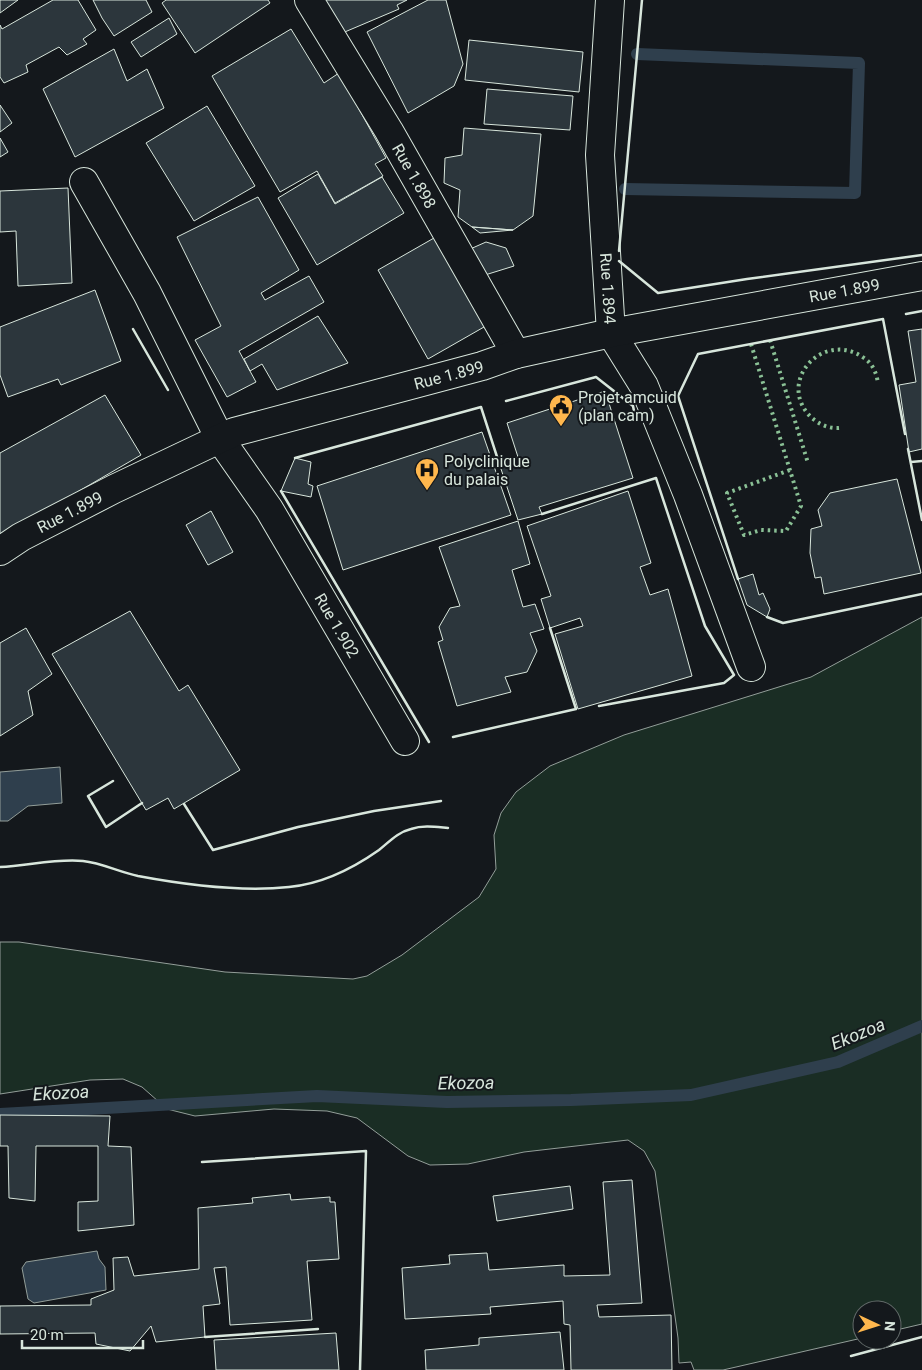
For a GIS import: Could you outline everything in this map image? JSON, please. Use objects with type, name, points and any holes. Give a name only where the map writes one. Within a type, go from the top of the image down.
[{"type":"street","name":"Rue 1.898","points":[[309,0],[389,131],[516,354]]},
{"type":"street","name":"Rue 1.894","points":[[610,0],[600,156],[612,333],[644,386],[688,495],[751,667]]},
{"type":"street","name":"Rue 1.902","points":[[84,182],[147,293],[220,439],[269,510],[405,741]]},
{"type":"street","name":"Rue 1.899","points":[[0,551],[114,489],[234,432],[482,366],[516,354],[612,333],[922,276]]},
{"type":"green space","points":[[922,617],[922,1324],[902,1329],[902,1300],[852,1300],[852,1340],[723,1370],[694,1370],[691,1362],[679,1363],[678,1338],[655,1171],[644,1151],[628,1140],[524,1152],[468,1164],[430,1165],[408,1156],[357,1118],[327,1111],[274,1109],[195,1116],[167,1109],[142,1087],[123,1079],[90,1080],[0,1094],[0,942],[19,942],[225,972],[353,979],[367,976],[402,955],[479,897],[496,869],[494,835],[501,813],[516,792],[550,766],[624,735],[811,677]]},
{"type":"water","points":[[60,767],[62,803],[28,806],[8,821],[0,821],[0,772]]},
{"type":"water","points":[[97,1251],[99,1259],[105,1267],[106,1290],[34,1303],[28,1299],[22,1268],[26,1262]]},
{"type":"building","points":[[0,0],[18,0],[0,13]]},
{"type":"building","points":[[53,0],[78,0],[96,30],[83,39],[87,44],[67,55],[59,47],[26,65],[28,72],[4,83],[0,77],[0,25],[2,29]]},
{"type":"building","points":[[93,0],[146,0],[152,12],[114,36]]},
{"type":"building","points":[[166,0],[268,0],[270,3],[195,53],[162,3]]},
{"type":"building","points":[[325,0],[407,0],[397,5],[399,9],[340,34]]},
{"type":"building","points":[[428,0],[446,0],[463,64],[454,86],[408,113],[367,32]]},
{"type":"building","points":[[169,18],[177,34],[141,57],[131,42]]},
{"type":"building","points":[[291,29],[324,83],[339,73],[386,158],[375,164],[383,176],[335,203],[317,171],[280,192],[212,76]]},
{"type":"building","points":[[469,40],[583,52],[579,92],[465,80]]},
{"type":"building","points":[[114,49],[127,81],[147,69],[164,108],[75,157],[43,89]]},
{"type":"building","points":[[487,89],[573,96],[570,130],[484,124]]},
{"type":"building","points":[[0,105],[12,123],[0,132]]},
{"type":"building","points":[[207,106],[255,186],[194,221],[146,143]]},
{"type":"building","points":[[464,128],[541,134],[533,216],[513,230],[472,227],[458,217],[460,190],[444,183],[445,158],[462,155]]},
{"type":"building","points":[[0,138],[8,152],[0,157]]},
{"type":"building","points":[[318,174],[335,204],[382,177],[404,213],[317,265],[278,198]]},
{"type":"building","points":[[68,188],[72,283],[18,286],[16,231],[0,232],[0,191]]},
{"type":"building","points":[[258,197],[299,270],[261,293],[265,300],[309,276],[324,302],[239,351],[256,382],[227,397],[195,340],[221,326],[177,237]]},
{"type":"building","points":[[472,227],[513,230],[480,233]]},
{"type":"building","points":[[441,234],[491,323],[428,359],[378,270]]},
{"type":"building","points":[[486,242],[506,248],[514,266],[485,275],[468,250]]},
{"type":"building","points":[[95,290],[121,361],[61,385],[58,379],[8,397],[0,375],[0,327]]},
{"type":"building","points":[[318,316],[348,363],[277,390],[262,364],[250,371],[244,359]]},
{"type":"building","points":[[922,329],[922,449],[909,452],[899,385],[916,382],[908,331]]},
{"type":"building","points":[[605,391],[633,478],[539,507],[542,514],[518,520],[499,463],[518,457],[507,423]]},
{"type":"building","points":[[105,395],[141,455],[0,537],[0,453]]},
{"type":"building","points":[[482,432],[511,515],[343,570],[317,486]]},
{"type":"building","points":[[295,458],[311,462],[308,484],[313,486],[311,497],[281,491]]},
{"type":"building","points":[[897,479],[921,573],[824,594],[821,577],[815,578],[810,553],[811,529],[822,526],[818,510],[830,493]]},
{"type":"building","points":[[628,491],[651,563],[640,567],[650,595],[668,589],[692,676],[578,709],[555,634],[583,626],[580,618],[550,628],[541,599],[551,596],[527,526]]},
{"type":"building","points":[[211,511],[233,552],[208,565],[186,525]]},
{"type":"building","points":[[518,521],[530,564],[512,570],[523,607],[535,604],[544,629],[530,633],[537,651],[527,672],[505,677],[511,692],[457,706],[438,642],[443,640],[439,627],[450,608],[460,606],[439,547]]},
{"type":"building","points":[[753,574],[759,595],[763,593],[770,609],[767,617],[747,605],[738,579]]},
{"type":"building","points":[[130,611],[179,691],[188,685],[240,770],[174,809],[168,798],[146,810],[52,654]]},
{"type":"building","points":[[26,628],[52,674],[28,691],[33,715],[0,736],[0,643]]},
{"type":"building","points":[[0,1115],[110,1116],[108,1146],[131,1147],[134,1225],[78,1231],[78,1202],[98,1201],[98,1146],[36,1146],[35,1201],[9,1198],[8,1146],[0,1146]]},
{"type":"building","points":[[632,1180],[642,1303],[597,1305],[599,1317],[671,1315],[672,1370],[571,1370],[570,1325],[564,1324],[563,1301],[490,1307],[491,1314],[405,1319],[402,1268],[450,1264],[449,1255],[487,1253],[489,1270],[564,1265],[564,1276],[610,1275],[603,1182]]},
{"type":"building","points":[[570,1186],[573,1209],[497,1221],[493,1196]]},
{"type":"building","points":[[290,1194],[291,1200],[330,1197],[330,1202],[335,1202],[339,1259],[307,1261],[312,1320],[230,1325],[226,1267],[214,1268],[220,1304],[203,1306],[205,1337],[156,1342],[151,1326],[130,1351],[96,1344],[95,1333],[0,1334],[0,1306],[91,1305],[91,1299],[114,1290],[113,1258],[128,1257],[134,1276],[199,1269],[198,1208],[253,1203],[252,1198]]},
{"type":"building","points":[[560,1332],[564,1370],[426,1370],[425,1350],[479,1345],[479,1338]]},
{"type":"building","points":[[336,1333],[339,1370],[216,1370],[214,1340]]},
{"type":"waterway","points":[[625,189],[855,193],[859,63],[637,54]]},
{"type":"waterway","name":"Ekozoa","points":[[0,1114],[317,1096],[447,1102],[571,1100],[691,1095],[838,1062],[922,1026]]},
{"type":"hedge","points":[[770,340],[808,463]]},
{"type":"hedge","points":[[751,344],[801,506],[786,531],[761,530],[744,535],[727,493],[790,470]]},
{"type":"hedge","points":[[839,428],[822,425],[815,420],[808,414],[800,400],[799,386],[802,373],[810,362],[821,354],[835,350],[849,351],[870,363],[876,373],[878,384]]},
{"type":"wall","points":[[619,251],[642,0]]},
{"type":"wall","points":[[619,261],[658,293],[922,255]]},
{"type":"wall","points":[[906,314],[922,311]]},
{"type":"wall","points":[[738,579],[678,396],[698,354],[883,319],[905,434]]},
{"type":"wall","points":[[133,329],[168,390]]},
{"type":"wall","points":[[506,401],[596,377],[633,406],[634,411]]},
{"type":"wall","points":[[295,458],[481,407],[499,463]]},
{"type":"wall","points":[[908,449],[922,520]]},
{"type":"wall","points":[[911,462],[922,461]]},
{"type":"wall","points":[[542,514],[656,478],[705,626],[734,675],[724,683],[599,706]]},
{"type":"wall","points":[[281,491],[429,742]]},
{"type":"wall","points":[[767,617],[783,623],[922,594]]},
{"type":"wall","points":[[453,737],[576,709],[550,628]]},
{"type":"wall","points":[[113,781],[88,796],[106,827],[142,803]]},
{"type":"wall","points":[[184,804],[213,850],[298,827],[374,811],[441,801]]},
{"type":"wall","points":[[0,867],[73,860],[97,864],[138,876],[194,885],[252,889],[289,887],[313,883],[336,875],[369,857],[406,830],[425,827],[448,828]]},
{"type":"wall","points":[[202,1162],[366,1151],[360,1370]]},
{"type":"wall","points":[[205,1337],[318,1329]]},
{"type":"wall","points":[[851,1356],[922,1337]]},
{"type":"place","name":"Projet amcuid (plan cam)","points":[[561,427]]},
{"type":"place","name":"Polyclinique du palais","points":[[427,491]]}]
